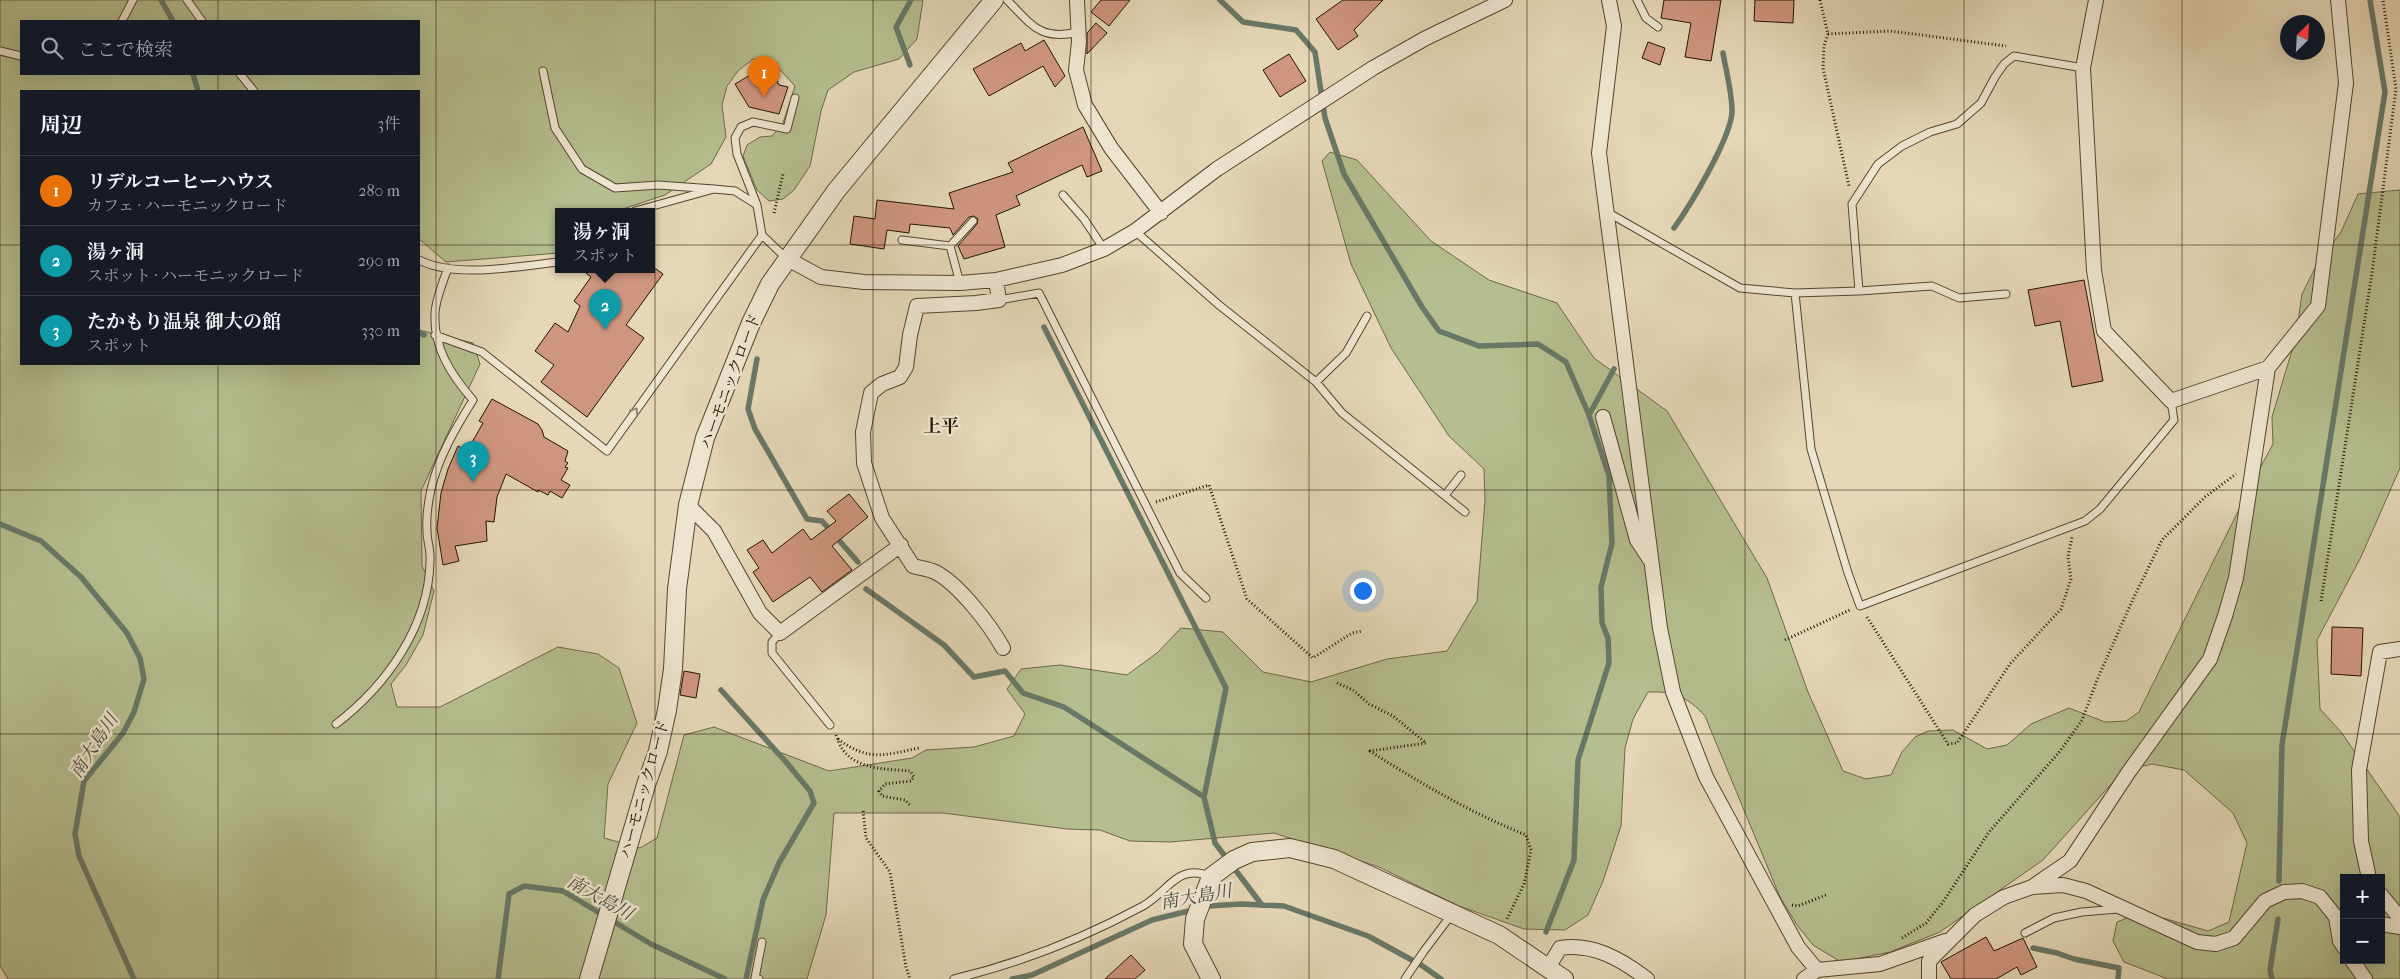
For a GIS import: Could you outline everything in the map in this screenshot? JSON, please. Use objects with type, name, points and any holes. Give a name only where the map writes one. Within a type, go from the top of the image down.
[{"type":"street","name":"ハーモニックロード","points":[[589,979],[646,785],[658,751],[673,669],[677,589],[688,505],[705,438],[723,392],[770,284],[786,258],[836,191],[994,0]]},
{"type":"street","points":[[1077,0],[1076,70],[1085,105],[1110,148],[1161,214]]},
{"type":"street","points":[[786,258],[822,277],[864,282],[960,283],[996,280],[1062,265],[1104,249],[1135,231],[1161,214],[1217,169],[1333,93],[1426,38],[1505,0]]},
{"type":"street","points":[[1609,0],[1614,26],[1600,153],[1660,628],[1673,692],[1706,777],[1798,946],[1817,970]]},
{"type":"street","points":[[2096,0],[2083,68],[2094,270],[2104,331],[2171,401],[2268,368]]},
{"type":"street","points":[[1929,979],[1928,961],[1975,915],[2004,897],[2032,887],[2070,861],[2128,773],[2210,659],[2226,616],[2236,578],[2268,368],[2318,306],[2346,83],[2338,0]]},
{"type":"street","points":[[996,280],[999,300],[917,306],[910,335],[906,367],[900,377],[882,384],[870,393],[863,432],[864,463],[882,518],[913,566],[935,572],[956,587],[993,630],[1003,648]]},
{"type":"street","points":[[1603,417],[1637,540],[1652,565]]},
{"type":"street","points":[[688,505],[714,531],[760,613],[780,633],[901,545]]},
{"type":"street","points":[[2369,874],[2361,841],[2359,770],[2380,652],[2400,649]]},
{"type":"street","points":[[1211,979],[1193,944],[1195,919],[1218,874],[1252,852],[1272,848],[1307,850],[1334,859],[1498,936],[1564,979]]},
{"type":"street","points":[[2032,887],[2064,885],[2086,891],[2197,942],[2216,944],[2234,938],[2265,901],[2284,892],[2302,891],[2320,897],[2340,918]]},
{"type":"street","points":[[2385,900],[2400,918]]},
{"type":"street","points":[[2385,925],[2400,927]]},
{"type":"street","points":[[1804,979],[1817,970],[1880,964],[1948,940]]},
{"type":"street","points":[[1548,968],[1560,948],[1576,946],[1612,956],[1646,979]]},
{"type":"street","points":[[2355,964],[2365,979]]},
{"type":"lane","points":[[123,20],[133,0]]},
{"type":"lane","points":[[187,0],[201,20]]},
{"type":"lane","points":[[1006,0],[1031,24],[1046,34],[1060,36],[1078,32]]},
{"type":"lane","points":[[1637,0],[1646,18],[1658,26]]},
{"type":"lane","points":[[0,51],[20,56]]},
{"type":"lane","points":[[1859,291],[1852,204],[1878,164],[1902,146],[1930,132],[1957,124],[1981,103],[1999,71],[2014,56],[2083,68]]},
{"type":"lane","points":[[543,71],[555,128],[582,169],[615,188],[658,185],[735,191],[757,205]]},
{"type":"lane","points":[[241,75],[253,90]]},
{"type":"lane","points":[[786,258],[762,234],[757,205],[737,154],[736,138],[741,127],[753,122],[787,128],[795,98]]},
{"type":"lane","points":[[646,208],[714,189]]},
{"type":"lane","points":[[1063,195],[1084,219],[1104,249]]},
{"type":"lane","points":[[1607,212],[1740,288],[1795,294],[1932,286],[1959,298],[2006,294]]},
{"type":"lane","points":[[950,246],[973,221]]},
{"type":"lane","points":[[1135,231],[1219,305],[1316,382],[1342,413],[1446,494],[1465,512]]},
{"type":"lane","points":[[436,335],[482,352],[607,451],[762,234]]},
{"type":"lane","points":[[902,240],[950,246]]},
{"type":"lane","points":[[950,246],[960,283]]},
{"type":"lane","points":[[420,260],[464,270],[555,262]]},
{"type":"lane","points":[[336,724],[360,706],[394,663],[416,628],[428,593],[430,560],[427,509],[431,488],[444,448],[473,400],[452,375],[436,335],[435,312],[448,268]]},
{"type":"lane","points":[[999,300],[1039,294],[1180,573],[1206,598]]},
{"type":"lane","points":[[1795,294],[1811,449],[1848,573],[1860,606],[2085,521],[2100,509],[2174,420],[2171,401]]},
{"type":"lane","points":[[1316,382],[1346,353],[1367,316]]},
{"type":"lane","points":[[1446,494],[1461,475]]},
{"type":"lane","points":[[780,633],[772,642],[772,653],[830,725]]},
{"type":"lane","points":[[954,979],[1000,968],[1048,952],[1109,924],[1150,902],[1185,872],[1218,874]]},
{"type":"lane","points":[[2025,933],[2054,918],[2082,912],[2122,908]]},
{"type":"lane","points":[[1406,978],[1424,950],[1452,914]]},
{"type":"lane","points":[[759,979],[755,978],[762,942]]},
{"type":"path","points":[[1820,0],[1828,34],[1824,46],[1823,68],[1852,204]]},
{"type":"path","points":[[2322,601],[2371,282],[2396,90],[2383,0]]},
{"type":"path","points":[[1828,34],[1890,31],[2011,47],[2014,56]]},
{"type":"path","points":[[774,213],[783,174]]},
{"type":"path","points":[[1900,939],[1926,923],[1943,902],[1989,832],[2061,750],[2082,720],[2097,680],[2162,540],[2205,496],[2254,461]]},
{"type":"path","points":[[1146,505],[1209,485],[1247,599],[1313,658],[1352,633],[1363,631]]},
{"type":"path","points":[[1785,640],[1860,606],[1948,744],[1957,743],[2010,664],[2061,609],[2071,579],[2068,557],[2075,525]]},
{"type":"path","points":[[1337,683],[1353,690],[1369,704],[1393,716],[1426,743],[1370,751],[1423,785],[1493,822],[1526,834],[1531,850],[1524,884],[1498,936]]},
{"type":"path","points":[[830,725],[843,750],[862,764],[878,769],[910,770],[914,777],[911,781],[885,784],[880,787],[879,791],[882,796],[905,800],[911,806]]},
{"type":"path","points":[[838,738],[852,749],[867,754],[883,755],[919,748]]},
{"type":"path","points":[[863,811],[866,838],[890,872],[906,967],[910,979]]},
{"type":"path","points":[[1774,902],[1798,906],[1826,894]]},
{"type":"green space","points":[[0,0],[923,0],[917,39],[899,59],[854,72],[828,90],[821,111],[810,166],[794,190],[783,199],[769,201],[757,190],[743,156],[747,145],[760,137],[772,136],[783,123],[795,86],[770,59],[753,59],[738,71],[727,86],[722,105],[726,137],[711,164],[665,195],[626,208],[555,208],[555,253],[446,262],[420,240],[420,90],[20,90],[20,365],[420,365],[420,330],[473,343],[480,364],[421,491],[422,566],[434,591],[423,635],[406,665],[391,684],[397,707],[440,707],[558,647],[598,654],[619,668],[637,723],[608,784],[604,838],[640,848],[657,838],[684,735],[714,727],[829,771],[912,758],[926,750],[974,747],[1014,736],[1025,714],[1007,689],[1021,669],[1060,665],[1127,675],[1157,653],[1181,628],[1223,632],[1263,672],[1311,682],[1387,659],[1447,651],[1477,601],[1485,500],[1484,469],[1449,436],[1391,348],[1351,264],[1322,161],[1330,152],[1357,160],[1431,241],[1489,280],[1557,303],[1594,358],[1667,411],[1767,578],[1808,692],[1843,771],[1866,779],[1891,775],[1902,752],[1915,737],[1928,731],[1953,730],[1987,749],[2007,745],[2031,724],[2069,708],[2105,722],[2126,721],[2139,712],[2273,444],[2272,417],[2296,337],[2302,294],[2316,266],[2341,232],[2358,194],[2400,190],[2400,468],[2361,557],[2317,640],[2320,709],[2341,732],[2400,817],[2400,979],[2168,979],[2124,962],[2113,941],[2117,922],[2142,912],[2208,931],[2229,922],[2247,843],[2233,813],[2184,770],[2152,764],[2123,771],[2043,860],[1940,932],[1890,952],[1841,962],[1813,945],[1797,925],[1780,897],[1705,716],[1693,704],[1680,696],[1648,692],[1633,719],[1625,748],[1621,826],[1603,881],[1588,915],[1565,930],[1524,929],[1459,906],[1379,867],[1274,833],[1170,842],[1130,841],[1100,830],[1067,829],[943,813],[834,813],[826,915],[807,979],[8,979],[0,966]]},
{"type":"building","points":[[1101,0],[1130,0],[1109,26],[1091,12]]},
{"type":"building","points":[[1343,0],[1383,0],[1354,30],[1358,36],[1338,50],[1316,19]]},
{"type":"building","points":[[1664,0],[1721,0],[1711,61],[1685,57],[1691,23],[1661,18]]},
{"type":"building","points":[[1755,0],[1794,0],[1793,23],[1754,21]]},
{"type":"building","points":[[1096,23],[1107,33],[1087,54],[1087,33]]},
{"type":"building","points":[[1044,40],[1065,76],[1055,87],[1043,66],[989,96],[973,69],[1021,43],[1025,51]]},
{"type":"building","points":[[1648,42],[1665,48],[1660,65],[1642,58]]},
{"type":"building","points":[[1289,54],[1306,81],[1280,97],[1263,70]]},
{"type":"building","points":[[769,64],[779,85],[788,87],[779,114],[749,107],[735,84]]},
{"type":"building","points":[[1083,127],[1102,171],[1087,177],[1082,165],[1016,196],[1020,205],[996,215],[1005,247],[964,259],[958,246],[977,224],[978,219],[974,216],[969,217],[953,235],[950,228],[910,224],[909,233],[887,230],[884,249],[850,244],[854,216],[875,219],[877,200],[954,209],[949,193],[1013,172],[1008,163]]},
{"type":"building","points":[[656,269],[663,274],[626,325],[644,338],[587,417],[541,382],[554,365],[535,351],[555,323],[568,332],[580,306],[574,301],[591,277],[586,273],[655,273]]},
{"type":"building","points":[[2084,280],[2103,381],[2072,387],[2060,321],[2035,326],[2028,290]]},
{"type":"building","points":[[492,399],[538,424],[544,437],[568,451],[565,461],[568,463],[565,467],[568,468],[561,480],[570,485],[562,498],[550,491],[548,495],[538,490],[538,492],[506,474],[497,497],[494,522],[486,521],[487,541],[455,546],[459,561],[443,565],[437,528],[441,493],[448,469],[458,446],[467,451],[483,423],[479,421]]},
{"type":"building","points":[[849,494],[868,517],[832,546],[852,570],[822,592],[810,577],[773,602],[753,572],[759,568],[747,550],[763,540],[772,553],[803,529],[811,540],[836,521],[827,511]]},
{"type":"building","points":[[2332,627],[2363,628],[2361,676],[2331,674]]},
{"type":"building","points":[[684,671],[700,674],[696,698],[680,695]]},
{"type":"building","points":[[1986,937],[1994,951],[2023,938],[2037,967],[2021,975],[2017,967],[1996,979],[1951,979],[1941,962]]},
{"type":"building","points":[[1131,955],[1145,970],[1135,979],[1105,979]]},
{"type":"waterway","points":[[161,0],[172,20]]},
{"type":"waterway","points":[[910,65],[896,27],[911,0]]},
{"type":"waterway","points":[[1220,0],[1243,22],[1296,30],[1315,52],[1325,118],[1344,174],[1422,307],[1439,331],[1479,346],[1538,344],[1566,362],[1589,415],[1609,476],[1612,543],[1601,587],[1602,623],[1608,638],[1609,663],[1578,760],[1574,860],[1546,932]]},
{"type":"waterway","points":[[2279,881],[2282,745],[2385,92],[2370,0]]},
{"type":"waterway","points":[[1674,228],[1709,171],[1730,122],[1732,111],[1731,96],[1723,53]]},
{"type":"waterway","points":[[193,75],[198,90]]},
{"type":"waterway","points":[[1044,327],[1226,688],[1204,797],[1215,843],[1262,905]]},
{"type":"waterway","points":[[420,333],[424,335]]},
{"type":"waterway","points":[[757,359],[748,409],[755,429],[807,519],[822,521],[858,562]]},
{"type":"waterway","points":[[1589,415],[1614,369]]},
{"type":"waterway","name":"南大島川","points":[[0,524],[41,541],[81,577],[127,633],[140,658],[144,679],[134,712],[123,733],[84,781],[75,834],[79,856],[134,979]]},
{"type":"waterway","points":[[866,589],[944,645],[974,677],[1005,671],[1023,693],[1064,707],[1204,797]]},
{"type":"waterway","points":[[721,690],[810,791],[814,803],[779,863],[763,900],[746,979]]},
{"type":"waterway","name":"南大島川","points":[[498,979],[509,894],[524,886],[563,891],[651,944],[725,979]]},
{"type":"waterway","name":"南大島川","points":[[1012,979],[1032,975],[1152,920],[1209,906],[1241,904],[1284,906],[1368,936],[1421,965],[1441,979]]},
{"type":"waterway","points":[[2272,979],[2270,970],[2278,919]]},
{"type":"waterway","points":[[2033,948],[2119,968],[2118,979]]},
{"type":"place","name":"リデルコーヒーハウス","points":[[764,97]]},
{"type":"place","name":"湯ヶ洞","points":[[605,330]]},
{"type":"place","name":"たかもり温泉 御大の館","points":[[473,482]]},
{"type":"district","name":"上平","points":[[941,426]]}]
